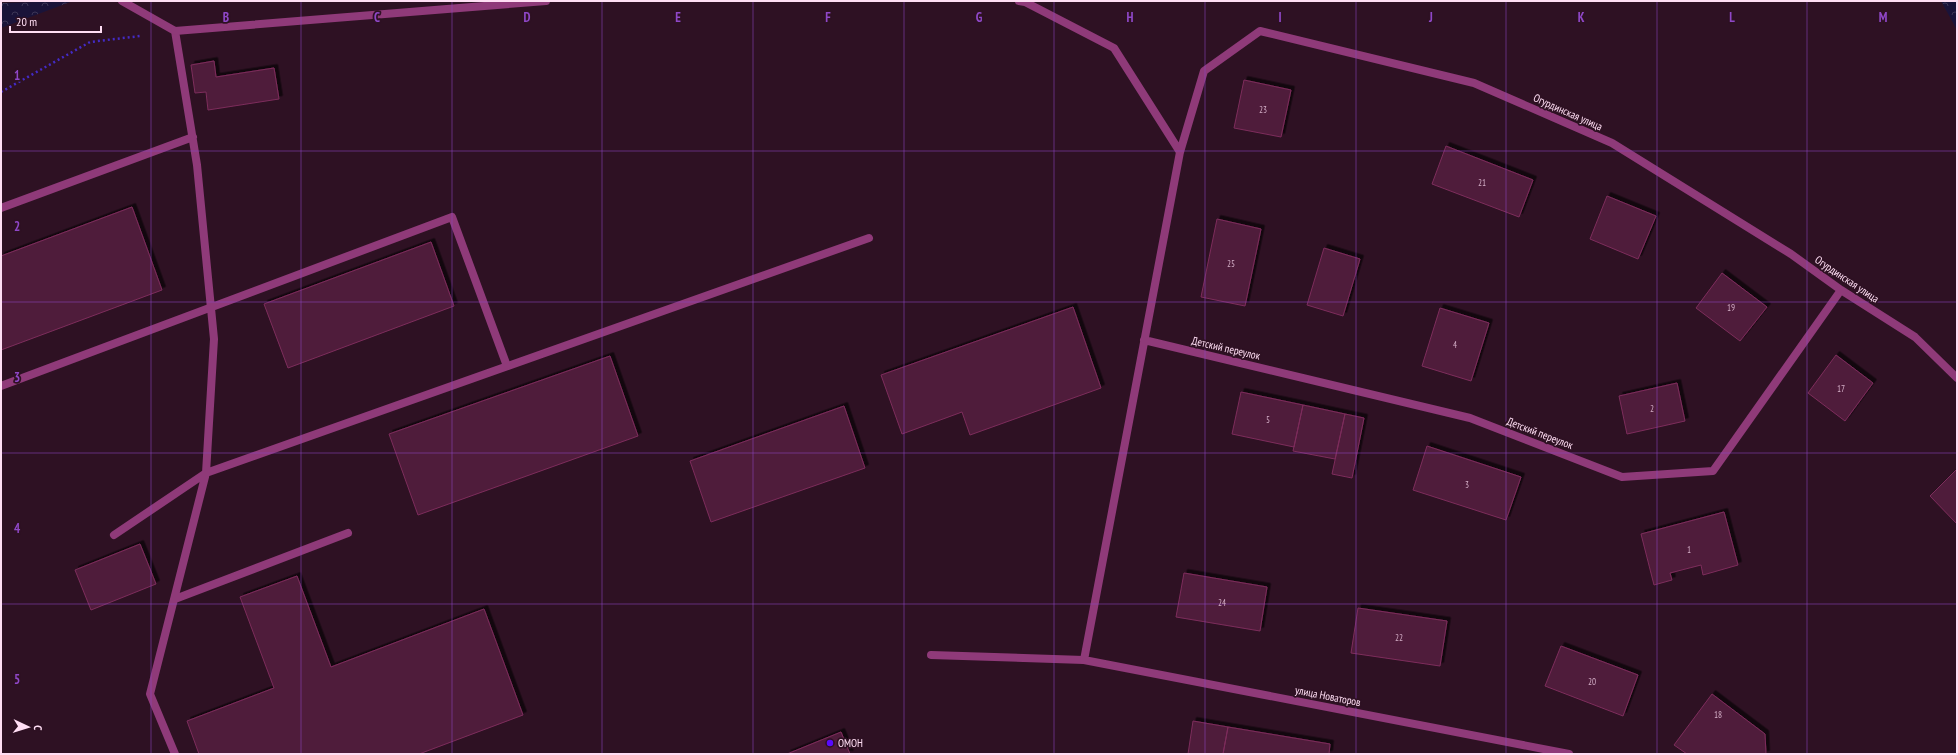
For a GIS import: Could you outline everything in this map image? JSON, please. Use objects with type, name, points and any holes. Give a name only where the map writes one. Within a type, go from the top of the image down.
[{"type":"street","points":[[122,1],[175,31],[546,1]]},
{"type":"street","points":[[1019,1],[1026,2],[1114,48],[1180,152]]},
{"type":"street","points":[[174,754],[150,694],[206,473],[214,339],[197,165],[175,31]]},
{"type":"street","name":"Огурдинская улица","points":[[1084,660],[1180,152],[1204,70],[1260,31],[1474,84],[1612,143],[1791,254],[1841,290],[1915,337],[1957,378]]},
{"type":"street","points":[[1,208],[193,137]]},
{"type":"street","points":[[1,386],[452,217],[507,366]]},
{"type":"street","points":[[114,535],[206,473],[869,238]]},
{"type":"street","name":"Детский переулок","points":[[1144,340],[1470,418],[1622,477],[1713,471],[1841,290]]},
{"type":"street","points":[[175,599],[348,533]]},
{"type":"street","name":"улица Новаторов","points":[[931,655],[1084,660],[1569,754]]},
{"type":"path","points":[[1,92],[90,42],[175,31]]},
{"type":"green space","points":[[73,1],[1,28],[1,3]]},
{"type":"green space","points":[[1941,1],[1957,1],[1957,30]]},
{"type":"building","points":[[214,61],[216,77],[274,68],[279,99],[208,110],[206,92],[195,93],[191,65]]},
{"type":"building","points":[[1244,80],[1291,90],[1281,137],[1234,128]]},
{"type":"building","points":[[1446,146],[1533,180],[1519,217],[1432,184]]},
{"type":"building","points":[[1607,196],[1656,216],[1638,259],[1590,239]]},
{"type":"building","points":[[132,207],[162,290],[1,350],[1,256]]},
{"type":"building","points":[[1217,219],[1261,229],[1245,306],[1201,297]]},
{"type":"building","points":[[431,242],[454,306],[288,368],[264,304]]},
{"type":"building","points":[[1324,248],[1360,259],[1343,316],[1307,305]]},
{"type":"building","points":[[1722,273],[1767,307],[1740,341],[1696,308]]},
{"type":"building","points":[[1073,307],[1101,388],[970,435],[962,412],[902,434],[881,375]]},
{"type":"building","points":[[1440,308],[1489,323],[1471,381],[1422,366]]},
{"type":"building","points":[[1836,355],[1873,383],[1845,421],[1808,393]]},
{"type":"building","points":[[610,356],[638,436],[418,515],[389,434]]},
{"type":"building","points":[[1677,383],[1685,421],[1627,434],[1619,396]]},
{"type":"building","points":[[1241,392],[1303,405],[1294,447],[1232,434]]},
{"type":"building","points":[[1303,405],[1345,414],[1335,459],[1293,451]]},
{"type":"building","points":[[844,406],[865,468],[711,522],[690,461]]},
{"type":"building","points":[[1345,414],[1364,418],[1352,478],[1332,474]]},
{"type":"building","points":[[1427,446],[1521,477],[1506,520],[1413,490]]},
{"type":"building","points":[[1957,469],[1957,524],[1930,496]]},
{"type":"building","points":[[1724,512],[1738,565],[1703,575],[1701,565],[1670,573],[1672,580],[1654,585],[1641,534]]},
{"type":"building","points":[[140,544],[156,584],[91,610],[75,570]]},
{"type":"building","points":[[1184,573],[1267,587],[1260,631],[1176,617]]},
{"type":"building","points":[[297,576],[331,667],[484,609],[523,715],[419,754],[199,754],[187,721],[274,688],[240,597]]},
{"type":"building","points":[[1358,608],[1447,621],[1440,666],[1351,653]]},
{"type":"building","points":[[1561,646],[1638,675],[1623,716],[1545,686]]},
{"type":"building","points":[[1712,694],[1765,734],[1766,754],[1687,754],[1674,745]]},
{"type":"building","points":[[1193,721],[1228,727],[1223,754],[1188,754]]},
{"type":"building","points":[[1228,727],[1330,744],[1329,754],[1223,754]]},
{"type":"building","name":"ОМОН","points":[[841,732],[850,754],[787,754]]},
{"type":"place","name":"ОМОН","points":[[830,743]]}]
